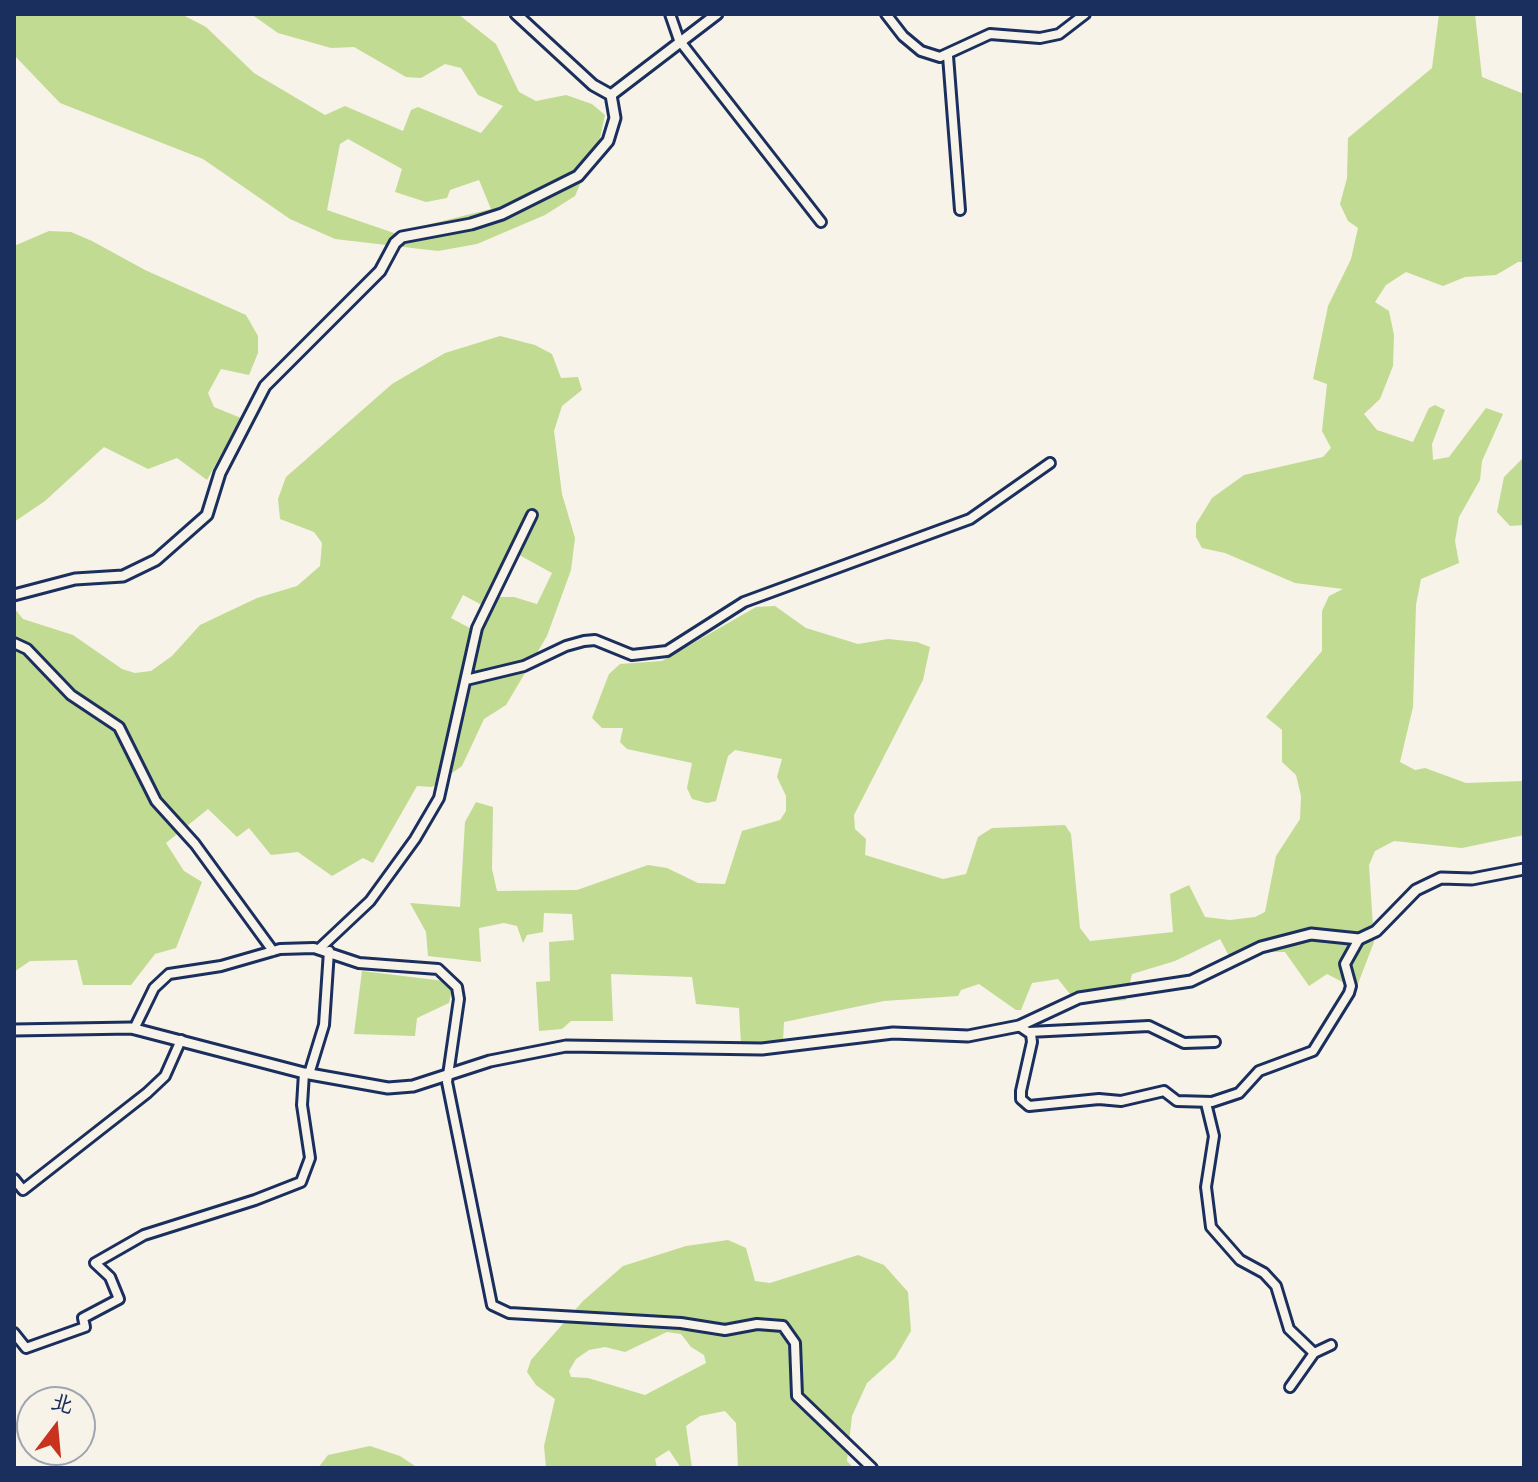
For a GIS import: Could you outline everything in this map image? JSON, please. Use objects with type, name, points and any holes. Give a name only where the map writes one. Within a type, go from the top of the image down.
[{"type":"street","points":[[516,14],[593,85],[611,95]]},
{"type":"street","points":[[670,14],[679,40],[821,222]]},
{"type":"street","points":[[611,95],[679,40],[717,14]]},
{"type":"street","points":[[886,14],[903,36],[921,51],[940,57],[948,56],[990,34],[1040,38],[1059,34],[1072,18],[1085,14]]},
{"type":"street","points":[[948,56],[960,210]]},
{"type":"street","points":[[14,595],[75,579],[123,576],[156,560],[207,515],[220,473],[265,386],[380,271],[395,243],[402,237],[471,224],[502,214],[578,176],[608,141],[615,118],[611,95]]},
{"type":"street","points":[[466,680],[524,666],[584,641],[595,640],[632,655],[667,651],[744,602],[970,519],[1050,463]]},
{"type":"street","points":[[14,1333],[26,1348],[85,1327],[83,1318],[119,1299],[110,1277],[95,1263],[144,1235],[301,1182],[310,1158],[302,1105],[307,1073],[324,1025],[324,950],[370,901],[431,814],[445,781],[477,628],[532,515]]},
{"type":"street","points":[[14,643],[27,649],[71,695],[119,727],[156,801],[195,844],[273,951]]},
{"type":"street","points":[[14,1030],[134,1029],[307,1073],[388,1088],[413,1086],[490,1061],[566,1046],[762,1049],[893,1033],[968,1036],[1019,1026],[1079,998],[1191,981],[1273,943],[1311,934],[1359,939],[1376,931],[1416,890],[1441,878],[1472,879],[1524,869]]},
{"type":"street","points":[[1029,1032],[1032,1042],[1021,1099],[1029,1106],[1099,1099],[1121,1101],[1164,1091],[1177,1101],[1206,1103],[1239,1093],[1259,1071],[1313,1051],[1349,993],[1351,986],[1345,964],[1359,939]]},
{"type":"street","points":[[134,1029],[160,979],[273,951],[324,950],[359,963],[428,967],[449,977],[457,987],[459,999],[447,1082],[492,1305],[509,1313],[681,1323],[725,1330],[757,1324],[783,1326],[795,1343],[797,1396],[872,1468]]},
{"type":"street","points":[[1019,1026],[1029,1032],[1149,1026],[1184,1043],[1197,1045],[1215,1042]]},
{"type":"street","points":[[14,1179],[23,1190],[147,1093],[165,1076],[181,1040]]},
{"type":"street","points":[[1206,1103],[1214,1136],[1206,1187],[1211,1227],[1240,1260],[1264,1273],[1276,1286],[1289,1329],[1314,1353]]},
{"type":"street","points":[[1290,1387],[1314,1353],[1331,1345]]},
{"type":"green space","points":[[14,14],[181,14],[206,27],[254,73],[325,115],[345,106],[403,131],[411,110],[418,107],[481,133],[503,106],[478,95],[461,68],[445,64],[421,78],[406,77],[354,47],[331,48],[278,33],[251,14],[458,14],[496,44],[519,92],[536,101],[566,95],[592,104],[605,115],[600,138],[575,196],[545,215],[477,244],[438,251],[335,239],[290,219],[203,159],[60,103],[14,55]],"holes":[[[348,139],[402,169],[395,192],[426,202],[447,198],[450,190],[479,180],[491,209],[394,233],[327,210],[340,144]]]},
{"type":"green space","points":[[1439,14],[1475,14],[1482,77],[1524,94],[1524,262],[1518,262],[1496,275],[1465,277],[1443,286],[1406,272],[1386,285],[1375,302],[1389,311],[1394,335],[1393,366],[1380,399],[1364,414],[1377,430],[1413,442],[1429,408],[1435,405],[1445,410],[1432,444],[1433,460],[1449,457],[1486,408],[1503,414],[1482,461],[1480,480],[1459,517],[1455,541],[1459,563],[1421,579],[1416,605],[1413,707],[1400,762],[1415,770],[1425,768],[1466,783],[1524,781],[1524,835],[1462,848],[1394,841],[1375,851],[1369,865],[1374,942],[1356,989],[1327,974],[1309,986],[1285,952],[1262,952],[1235,967],[1220,939],[1175,961],[1132,974],[1126,1000],[1078,1004],[1058,979],[1032,983],[1021,1010],[1016,1010],[979,984],[961,990],[958,996],[884,1001],[784,1022],[783,1040],[741,1044],[739,1008],[696,1004],[692,977],[611,974],[613,1021],[571,1021],[562,1029],[539,1031],[536,982],[550,981],[549,942],[574,940],[572,914],[544,913],[543,932],[527,935],[523,943],[517,926],[504,923],[479,928],[481,962],[428,956],[426,932],[410,903],[460,907],[465,822],[476,802],[493,807],[492,869],[497,891],[577,890],[648,865],[667,868],[698,883],[725,884],[742,831],[780,820],[786,811],[786,796],[777,777],[782,759],[735,750],[728,756],[716,801],[707,803],[692,799],[687,788],[692,763],[627,749],[620,742],[623,728],[602,728],[592,718],[609,674],[620,664],[662,661],[756,607],[775,606],[806,628],[858,644],[888,639],[917,642],[930,647],[923,680],[854,815],[855,829],[866,839],[865,855],[943,879],[966,874],[978,837],[992,828],[1065,825],[1071,834],[1080,928],[1090,941],[1173,932],[1170,894],[1189,885],[1205,917],[1230,920],[1255,917],[1265,912],[1276,856],[1300,819],[1301,796],[1296,775],[1282,762],[1282,730],[1266,717],[1322,651],[1322,611],[1329,596],[1343,589],[1295,583],[1225,553],[1202,548],[1196,537],[1196,524],[1212,498],[1244,475],[1323,457],[1331,448],[1322,431],[1327,384],[1313,379],[1328,306],[1351,259],[1358,228],[1348,221],[1340,204],[1347,178],[1348,138],[1432,68]]},
{"type":"green space","points":[[49,231],[71,232],[145,270],[246,315],[258,336],[258,353],[249,375],[221,369],[208,393],[214,407],[241,418],[207,480],[177,458],[148,469],[104,447],[45,501],[14,522],[14,246]]},
{"type":"green space","points":[[500,336],[535,345],[552,354],[561,378],[578,377],[582,390],[562,406],[554,431],[562,494],[575,538],[571,570],[547,636],[506,705],[484,719],[462,766],[432,787],[417,786],[373,863],[363,858],[332,876],[298,852],[271,855],[249,828],[237,837],[208,809],[166,843],[184,871],[202,882],[176,948],[155,954],[131,985],[83,985],[77,960],[30,961],[14,972],[14,608],[23,619],[73,635],[122,669],[135,673],[151,671],[172,656],[200,625],[257,598],[297,586],[320,566],[322,543],[314,532],[280,519],[278,499],[286,477],[392,384],[445,353]],"holes":[[[512,551],[552,573],[537,604],[514,597],[498,597],[479,633],[451,618],[463,595],[482,605]]]},
{"type":"green space","points":[[1524,457],[1524,525],[1510,526],[1497,512],[1504,477]]},
{"type":"green space","points":[[362,971],[444,981],[452,989],[449,1003],[417,1018],[415,1036],[354,1034]]},
{"type":"green space","points":[[728,1240],[746,1248],[755,1281],[770,1283],[858,1255],[884,1265],[908,1292],[911,1331],[895,1358],[867,1383],[852,1416],[847,1461],[854,1468],[738,1468],[736,1423],[725,1411],[700,1416],[686,1426],[692,1468],[681,1468],[669,1450],[655,1459],[657,1468],[546,1468],[544,1446],[555,1399],[536,1385],[527,1372],[531,1360],[583,1301],[623,1266],[686,1246]],"holes":[[[667,1332],[681,1334],[691,1347],[704,1355],[706,1363],[645,1395],[588,1378],[571,1377],[569,1371],[576,1359],[589,1350],[605,1347],[625,1352]]]},
{"type":"green space","points":[[370,1446],[400,1456],[418,1468],[318,1468],[328,1455]]}]
